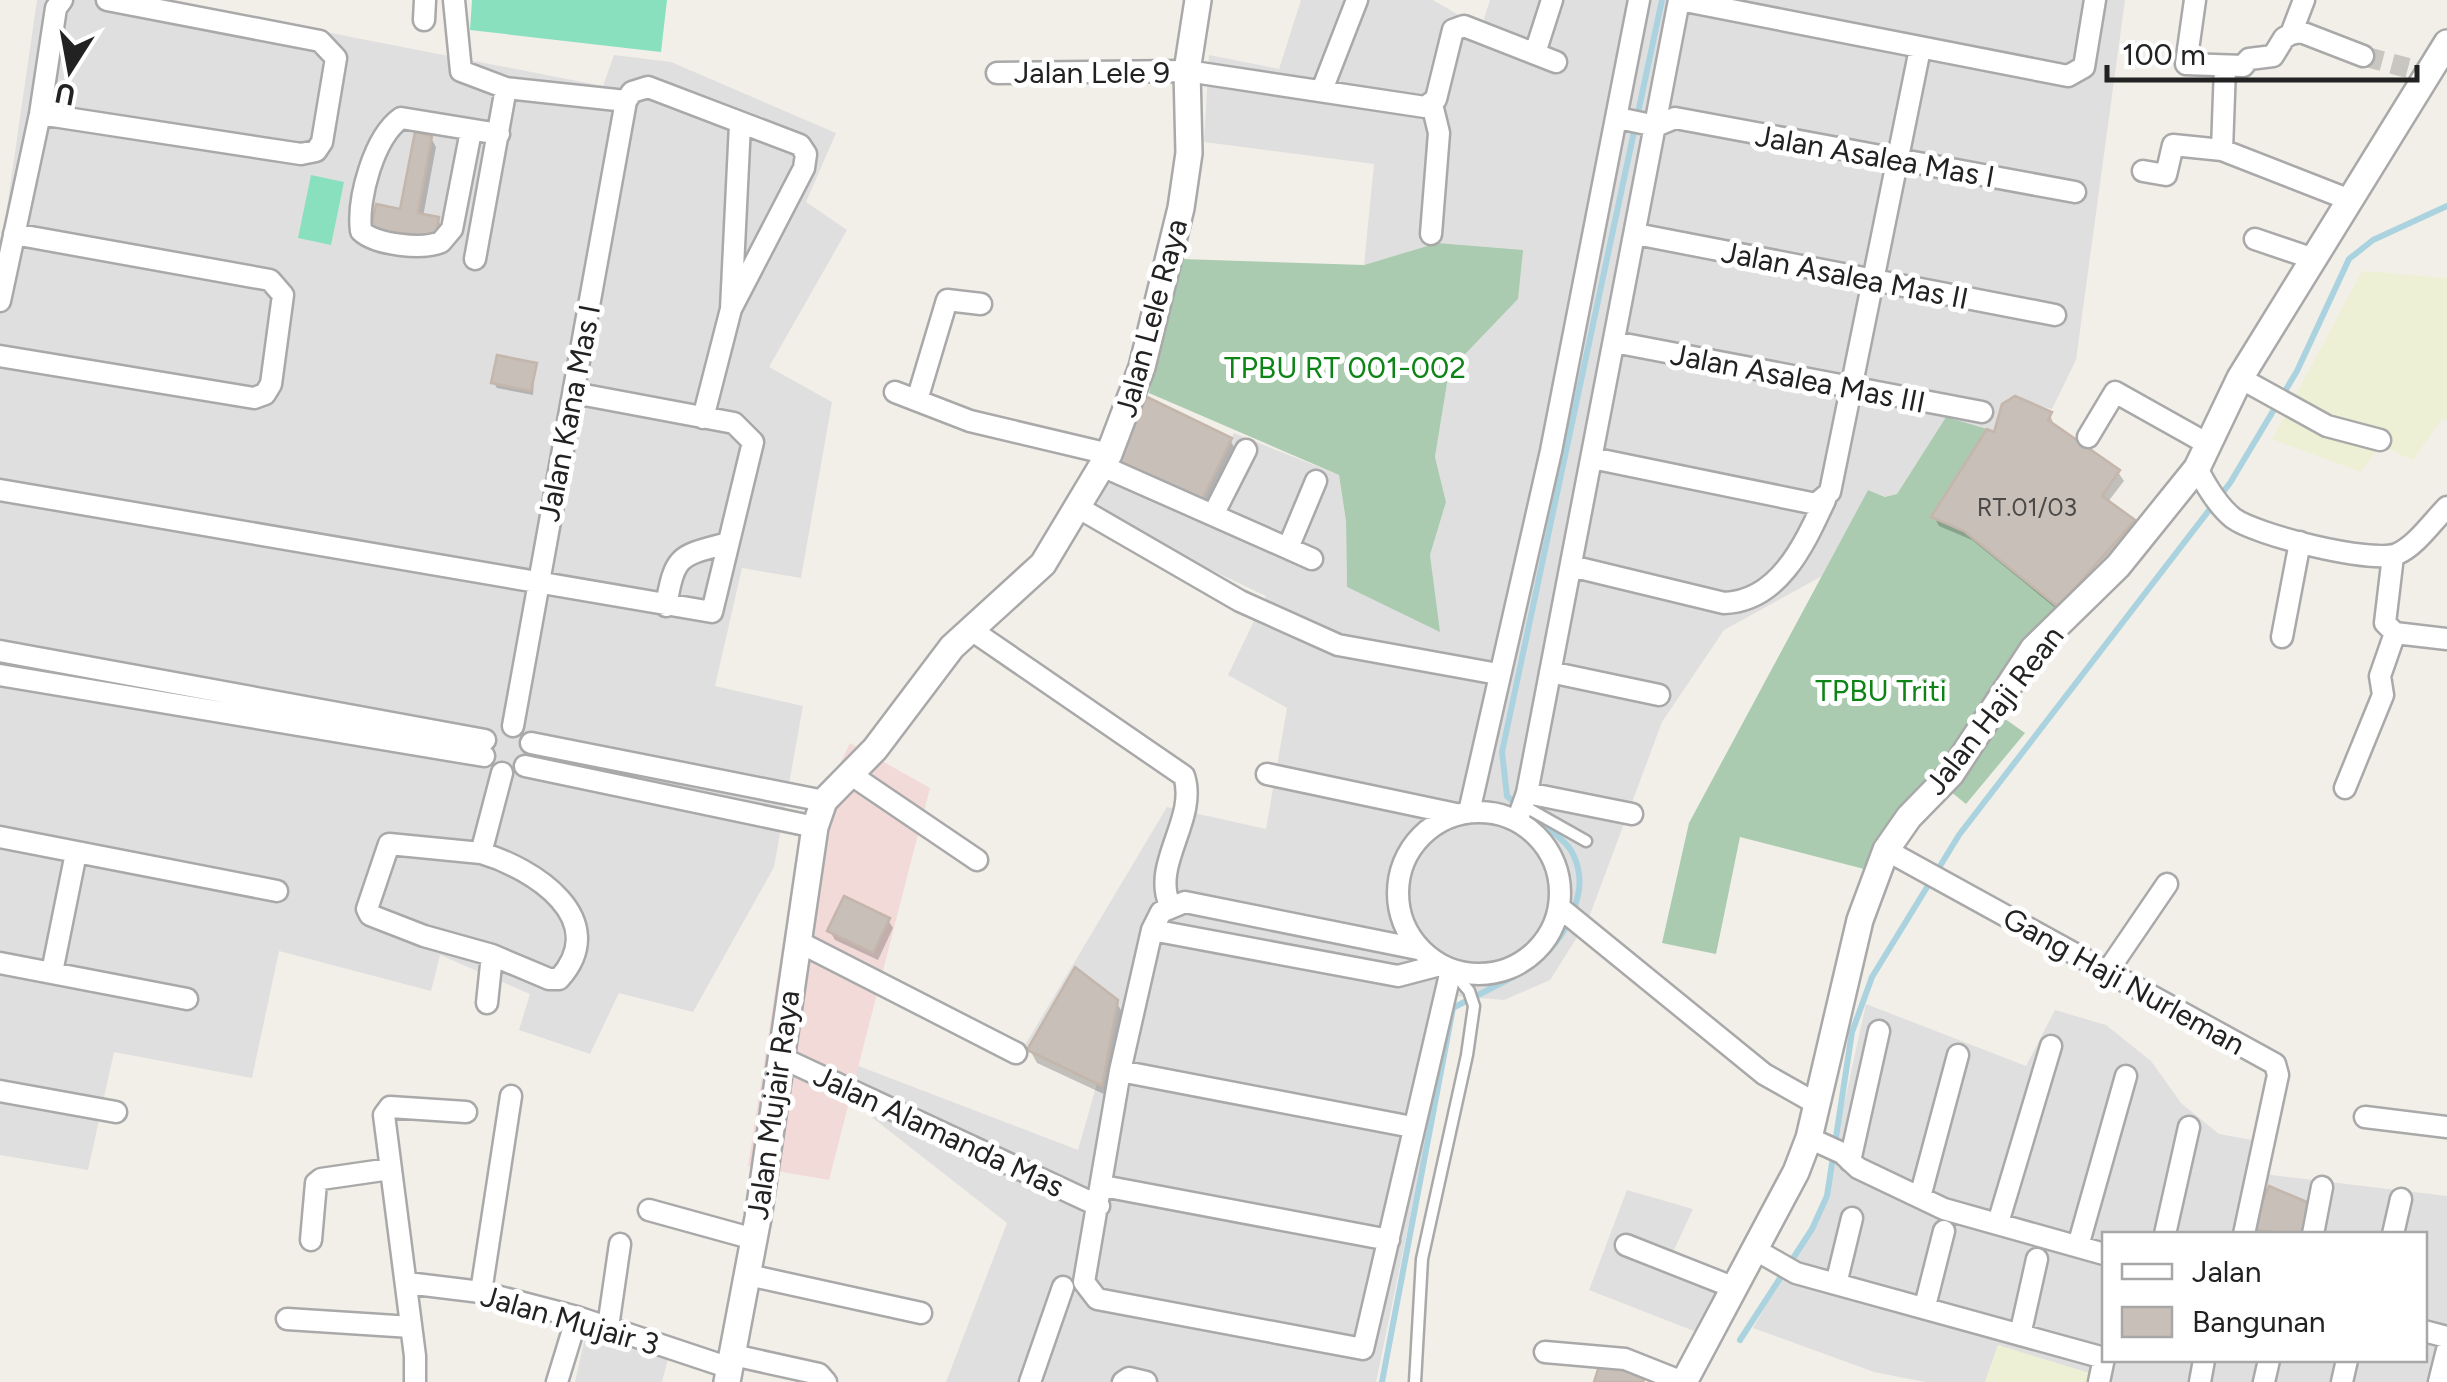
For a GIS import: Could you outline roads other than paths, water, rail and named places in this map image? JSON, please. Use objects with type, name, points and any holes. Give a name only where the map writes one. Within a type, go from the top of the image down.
[{"type":"street","points":[[0,301],[40,114],[56,8],[62,0]]},
{"type":"street","points":[[40,114],[302,154],[316,151],[322,142],[336,58],[320,42],[107,0]]},
{"type":"street","points":[[454,0],[461,71],[506,88],[626,100],[632,92],[648,88],[800,145],[806,154],[804,168],[731,309]]},
{"type":"street","name":"Jalan Lele Raya","points":[[815,827],[824,801],[970,629],[1036,572],[1106,460],[1142,367],[1181,208],[1189,153],[1188,71],[1198,0]]},
{"type":"street","points":[[1322,90],[1357,0]]},
{"type":"street","points":[[1534,53],[1552,0]]},
{"type":"street","points":[[1418,948],[1399,912],[1400,870],[1422,835],[1463,813],[1551,450],[1640,0]]},
{"type":"street","points":[[1152,930],[1398,976],[1445,968],[1484,974],[1524,962],[1540,947],[1560,907],[1556,866],[1534,833],[1523,806],[1636,234],[1664,115],[1680,0],[2068,76],[2084,68],[2095,0]]},
{"type":"street","points":[[2195,0],[2186,64],[2224,67],[2273,56],[2284,38],[2302,32],[2363,56]]},
{"type":"street","points":[[2291,34],[2304,0]]},
{"type":"street","points":[[1431,234],[1439,134],[1432,104],[1452,30],[1464,26],[1556,62]]},
{"type":"street","name":"Jalan Haji Rean","points":[[1683,1382],[1735,1288],[1776,1262],[1831,1149],[1817,1104],[1860,920],[1886,850],[1909,817],[1951,774],[2033,649],[2118,566],[2203,466],[2240,378],[2350,200],[2418,72],[2447,43]]},
{"type":"street","points":[[1571,566],[1724,603],[1756,599],[1788,566],[1824,500],[1920,50]]},
{"type":"street","points":[[2222,150],[2224,67]]},
{"type":"street","name":"Jalan Lele 9","points":[[997,73],[1188,71],[1425,107],[1432,104]]},
{"type":"street","points":[[476,259],[506,88]]},
{"type":"street","name":"Jalan Asalea Mas I","points":[[1622,95],[1664,115],[2074,192]]},
{"type":"street","name":"Jalan Kana Mas I","points":[[513,726],[626,100]]},
{"type":"street","name":"Jalan Asalea Mas I","points":[[1618,118],[1664,115]]},
{"type":"street","points":[[471,131],[454,219],[446,238],[432,246],[373,239],[360,226],[380,143],[390,126],[401,118],[414,116],[499,134]]},
{"type":"street","points":[[703,418],[731,309],[740,124]]},
{"type":"street","points":[[2142,171],[2166,175],[2173,144],[2222,150],[2350,200]]},
{"type":"street","points":[[454,219],[482,222]]},
{"type":"street","points":[[0,356],[254,398],[265,394],[271,384],[284,295],[270,280],[14,234]]},
{"type":"street","name":"Jalan Asalea Mas II","points":[[1636,234],[2054,315]]},
{"type":"street","points":[[2255,239],[2314,259]]},
{"type":"street","points":[[917,400],[947,300],[982,304]]},
{"type":"street","name":"Jalan Asalea Mas III","points":[[1614,342],[1850,390],[1982,412]]},
{"type":"street","points":[[2240,378],[2327,426],[2380,440]]},
{"type":"street","points":[[895,392],[970,422],[1106,460],[1312,559]]},
{"type":"street","points":[[2088,437],[2114,392],[2203,466],[2222,505],[2234,519],[2300,542],[2393,556]]},
{"type":"street","points":[[0,490],[712,612],[752,442],[734,423],[574,393]]},
{"type":"street","points":[[1213,514],[1246,450]]},
{"type":"street","points":[[1592,458],[1816,504],[1824,500]]},
{"type":"street","points":[[1288,548],[1316,481]]},
{"type":"street","points":[[2447,506],[2393,556],[2386,623],[2395,633],[2447,639]]},
{"type":"street","points":[[1079,508],[1240,601],[1338,645],[1498,674]]},
{"type":"street","points":[[2282,638],[2300,542]]},
{"type":"street","points":[[666,606],[676,562],[684,555],[728,544]]},
{"type":"street","points":[[970,629],[1184,776],[1186,798],[1162,889],[1170,905]]},
{"type":"street","points":[[2345,788],[2383,694],[2380,676],[2395,633]]},
{"type":"street","points":[[0,651],[485,748],[502,773],[481,853]]},
{"type":"street","points":[[1550,672],[1659,695]]},
{"type":"street","points":[[0,675],[485,748]]},
{"type":"street","points":[[485,748],[497,728],[513,726],[531,743],[824,801]]},
{"type":"street","points":[[525,766],[531,743]]},
{"type":"street","points":[[502,773],[525,766],[815,827]]},
{"type":"street","points":[[850,774],[977,860]]},
{"type":"street","points":[[1267,774],[1463,813],[1523,806],[1632,814]]},
{"type":"street","name":"Jalan Mujair Raya","points":[[730,1368],[754,1239],[815,827]]},
{"type":"street","points":[[0,837],[277,891]]},
{"type":"street","points":[[389,844],[481,853],[541,878],[577,924],[578,943],[559,978],[548,979],[492,955],[424,936],[376,918],[367,909],[389,844]]},
{"type":"street","name":"Gang Haji Nurleman","points":[[1886,850],[2275,1064],[2278,1075],[2244,1232]]},
{"type":"street","points":[[52,972],[76,853]]},
{"type":"street","points":[[2107,972],[2167,884]]},
{"type":"street","points":[[1185,902],[1418,948],[1445,968],[1367,1342],[1354,1350],[1097,1300],[1084,1282],[1120,1072],[1152,930],[1170,905],[1185,902]]},
{"type":"street","points":[[1560,907],[1764,1074],[1817,1104]]},
{"type":"street","points":[[796,941],[1016,1053]]},
{"type":"street","points":[[487,1003],[492,955]]},
{"type":"street","points":[[0,964],[187,999]]},
{"type":"street","points":[[1880,1030],[1831,1149],[1920,1198],[2102,1253]]},
{"type":"street","points":[[1998,1223],[2051,1046]]},
{"type":"street","points":[[1920,1198],[1958,1055]]},
{"type":"street","name":"Jalan Alamanda Mas","points":[[780,1057],[1101,1196],[1390,1240]]},
{"type":"street","points":[[1120,1072],[1412,1127]]},
{"type":"street","points":[[2078,1246],[2126,1076]]},
{"type":"street","points":[[0,1091],[116,1112]]},
{"type":"street","points":[[482,1292],[511,1096]]},
{"type":"street","points":[[415,1382],[385,1109],[466,1112]]},
{"type":"street","points":[[2365,1117],[2447,1128]]},
{"type":"street","points":[[2166,1232],[2189,1127]]},
{"type":"street","points":[[310,1240],[321,1179],[390,1170]]},
{"type":"street","points":[[2313,1232],[2322,1186]]},
{"type":"street","points":[[2393,1232],[2401,1198]]},
{"type":"street","points":[[649,1210],[754,1239]]},
{"type":"street","points":[[1836,1284],[1852,1218]]},
{"type":"street","points":[[1924,1306],[1944,1232]]},
{"type":"street","points":[[608,1327],[620,1244]]},
{"type":"street","points":[[1626,1244],[1735,1288]]},
{"type":"street","points":[[2020,1335],[2038,1259]]},
{"type":"street","points":[[1776,1262],[1836,1284],[2102,1357]]},
{"type":"street","points":[[748,1276],[921,1313]]},
{"type":"street","name":"Jalan Mujair 3","points":[[406,1283],[482,1292],[577,1317],[730,1368],[819,1374],[826,1382]]},
{"type":"street","points":[[1030,1382],[1063,1288]]},
{"type":"street","points":[[556,1382],[577,1317]]},
{"type":"street","points":[[286,1319],[411,1327]]},
{"type":"street","points":[[2439,1382],[2447,1350]]},
{"type":"street","points":[[1545,1352],[1625,1359],[1683,1382]]},
{"type":"street","points":[[1123,1382],[1130,1378],[1146,1382]]},
{"type":"lane","points":[[1523,806],[1586,841]]},
{"type":"lane","points":[[1415,1382],[1422,1259],[1468,1056],[1474,1006],[1469,991],[1445,968]]},
{"type":"waterway","points":[[1382,1382],[1453,1008],[1513,977],[1546,953],[1560,937],[1578,895],[1578,869],[1571,850],[1507,796],[1502,752],[1662,0]]},
{"type":"waterway","points":[[1740,1340],[1812,1229],[1827,1196],[1852,1032],[1872,977],[1959,835],[2230,483],[2297,371],[2349,259],[2373,240],[2447,206]]},
{"type":"tunnel","points":[[2363,56],[2408,68]]},
{"type":"park label","name":"TPBU RT 001-002","points":[[1345,367]]},
{"type":"park label","name":"TPBU Triti","points":[[1881,690]]}]
